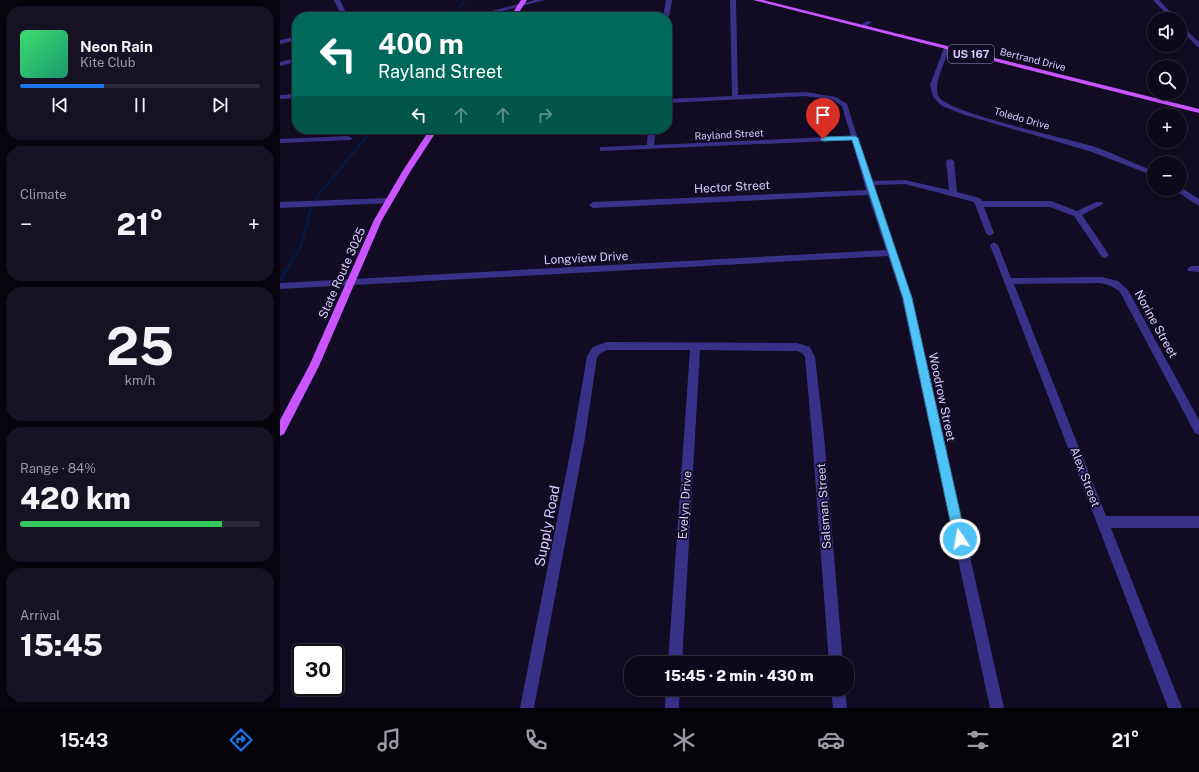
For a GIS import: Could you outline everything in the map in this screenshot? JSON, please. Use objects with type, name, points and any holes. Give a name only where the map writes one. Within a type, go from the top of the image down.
[{"type":"main road","name":"Bertrand Drive","points":[[756,0],[1199,111]]},
{"type":"main road","name":"Bertrand Drive","points":[[780,0],[1147,91]]},
{"type":"main road","points":[[516,12],[523,2]]},
{"type":"main road","name":"Bertrand Drive","points":[[1183,100],[1199,104]]},
{"type":"main road","name":"State Route 3025","points":[[280,431],[314,366],[360,259],[388,201],[431,134]]},
{"type":"street","points":[[337,0],[343,12]]},
{"type":"street","points":[[488,12],[523,2],[542,0]]},
{"type":"street","points":[[667,12],[669,0]]},
{"type":"street","points":[[672,101],[735,97],[733,0]]},
{"type":"street","points":[[1156,0],[1167,12]]},
{"type":"street","points":[[863,26],[869,22]]},
{"type":"street","points":[[1187,33],[1199,46]]},
{"type":"street","points":[[280,42],[292,39]]},
{"type":"street","name":"Toledo Drive","points":[[947,48],[933,85],[933,90],[938,100],[947,106],[967,114],[1095,150],[1147,171]]},
{"type":"street","points":[[280,64],[292,61]]},
{"type":"street","name":"Woodrow Street","points":[[735,97],[805,94],[838,99],[845,105],[870,187],[907,298],[997,708]]},
{"type":"street","points":[[280,96],[292,96]]},
{"type":"street","points":[[650,147],[651,134]]},
{"type":"street","points":[[280,141],[348,138]]},
{"type":"street","name":"Rayland Street","points":[[603,149],[855,138]]},
{"type":"street","points":[[950,161],[953,194]]},
{"type":"street","name":"Hector Street","points":[[593,205],[870,187],[905,182],[977,200],[979,204]]},
{"type":"street","points":[[1187,195],[1199,203]]},
{"type":"street","points":[[280,205],[388,201]]},
{"type":"street","points":[[990,233],[979,204],[1051,204],[1077,214],[1105,255]]},
{"type":"street","points":[[1077,214],[1099,204]]},
{"type":"street","name":"Alex Street","points":[[994,245],[1175,708]]},
{"type":"street","name":"Longview Drive","points":[[280,286],[892,253]]},
{"type":"street","name":"Norine Street","points":[[1009,281],[1098,280],[1111,282],[1118,285],[1123,290],[1199,430]]},
{"type":"street","name":"Supply Road","points":[[527,708],[579,438],[592,356],[597,350],[606,346],[695,346]]},
{"type":"street","name":"Salsman Street","points":[[695,346],[797,347],[806,350],[810,357],[818,436],[835,656]]},
{"type":"street","name":"Evelyn Drive","points":[[675,656],[695,346]]},
{"type":"street","points":[[1102,522],[1199,522]]},
{"type":"street","points":[[672,708],[673,696]]},
{"type":"street","points":[[839,696],[840,708]]},
{"type":"waterway","points":[[456,12],[466,0]]},
{"type":"waterway","points":[[316,198],[369,134]]},
{"type":"waterway","points":[[285,272],[301,246],[311,208]]},
{"type":"waterway","points":[[280,280],[286,271]]},
{"type":"route","points":[[823,139],[855,138],[868,183],[907,298],[960,539]]}]
